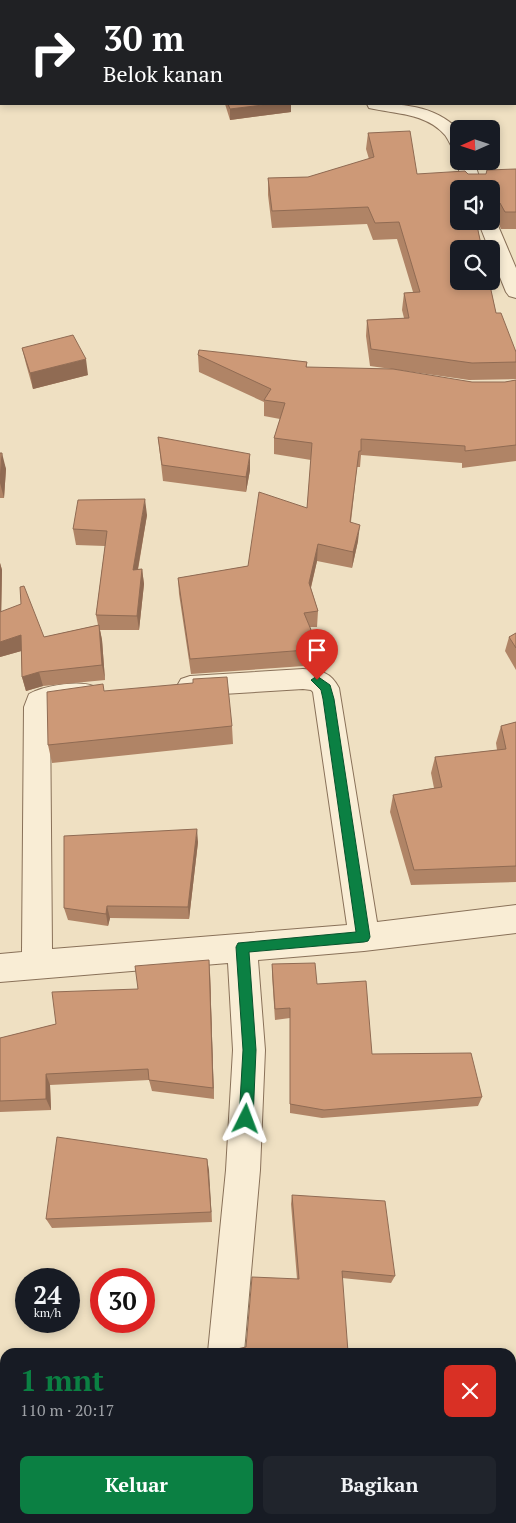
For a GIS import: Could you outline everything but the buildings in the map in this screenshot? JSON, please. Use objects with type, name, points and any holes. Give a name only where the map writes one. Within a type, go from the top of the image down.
[{"type":"street","points":[[381,105],[427,115],[450,130]]},
{"type":"street","points":[[491,230],[516,292]]},
{"type":"street","points":[[165,688],[304,679],[317,680],[326,688],[364,937]]},
{"type":"street","points":[[37,965],[38,702],[43,699],[106,691]]},
{"type":"street","points":[[0,968],[364,937],[516,919]]},
{"type":"street","points":[[226,1348],[243,1170],[249,1050],[242,947]]},
{"type":"route","points":[[246,1119],[249,1050],[242,947],[364,937],[326,688],[317,680]]}]
